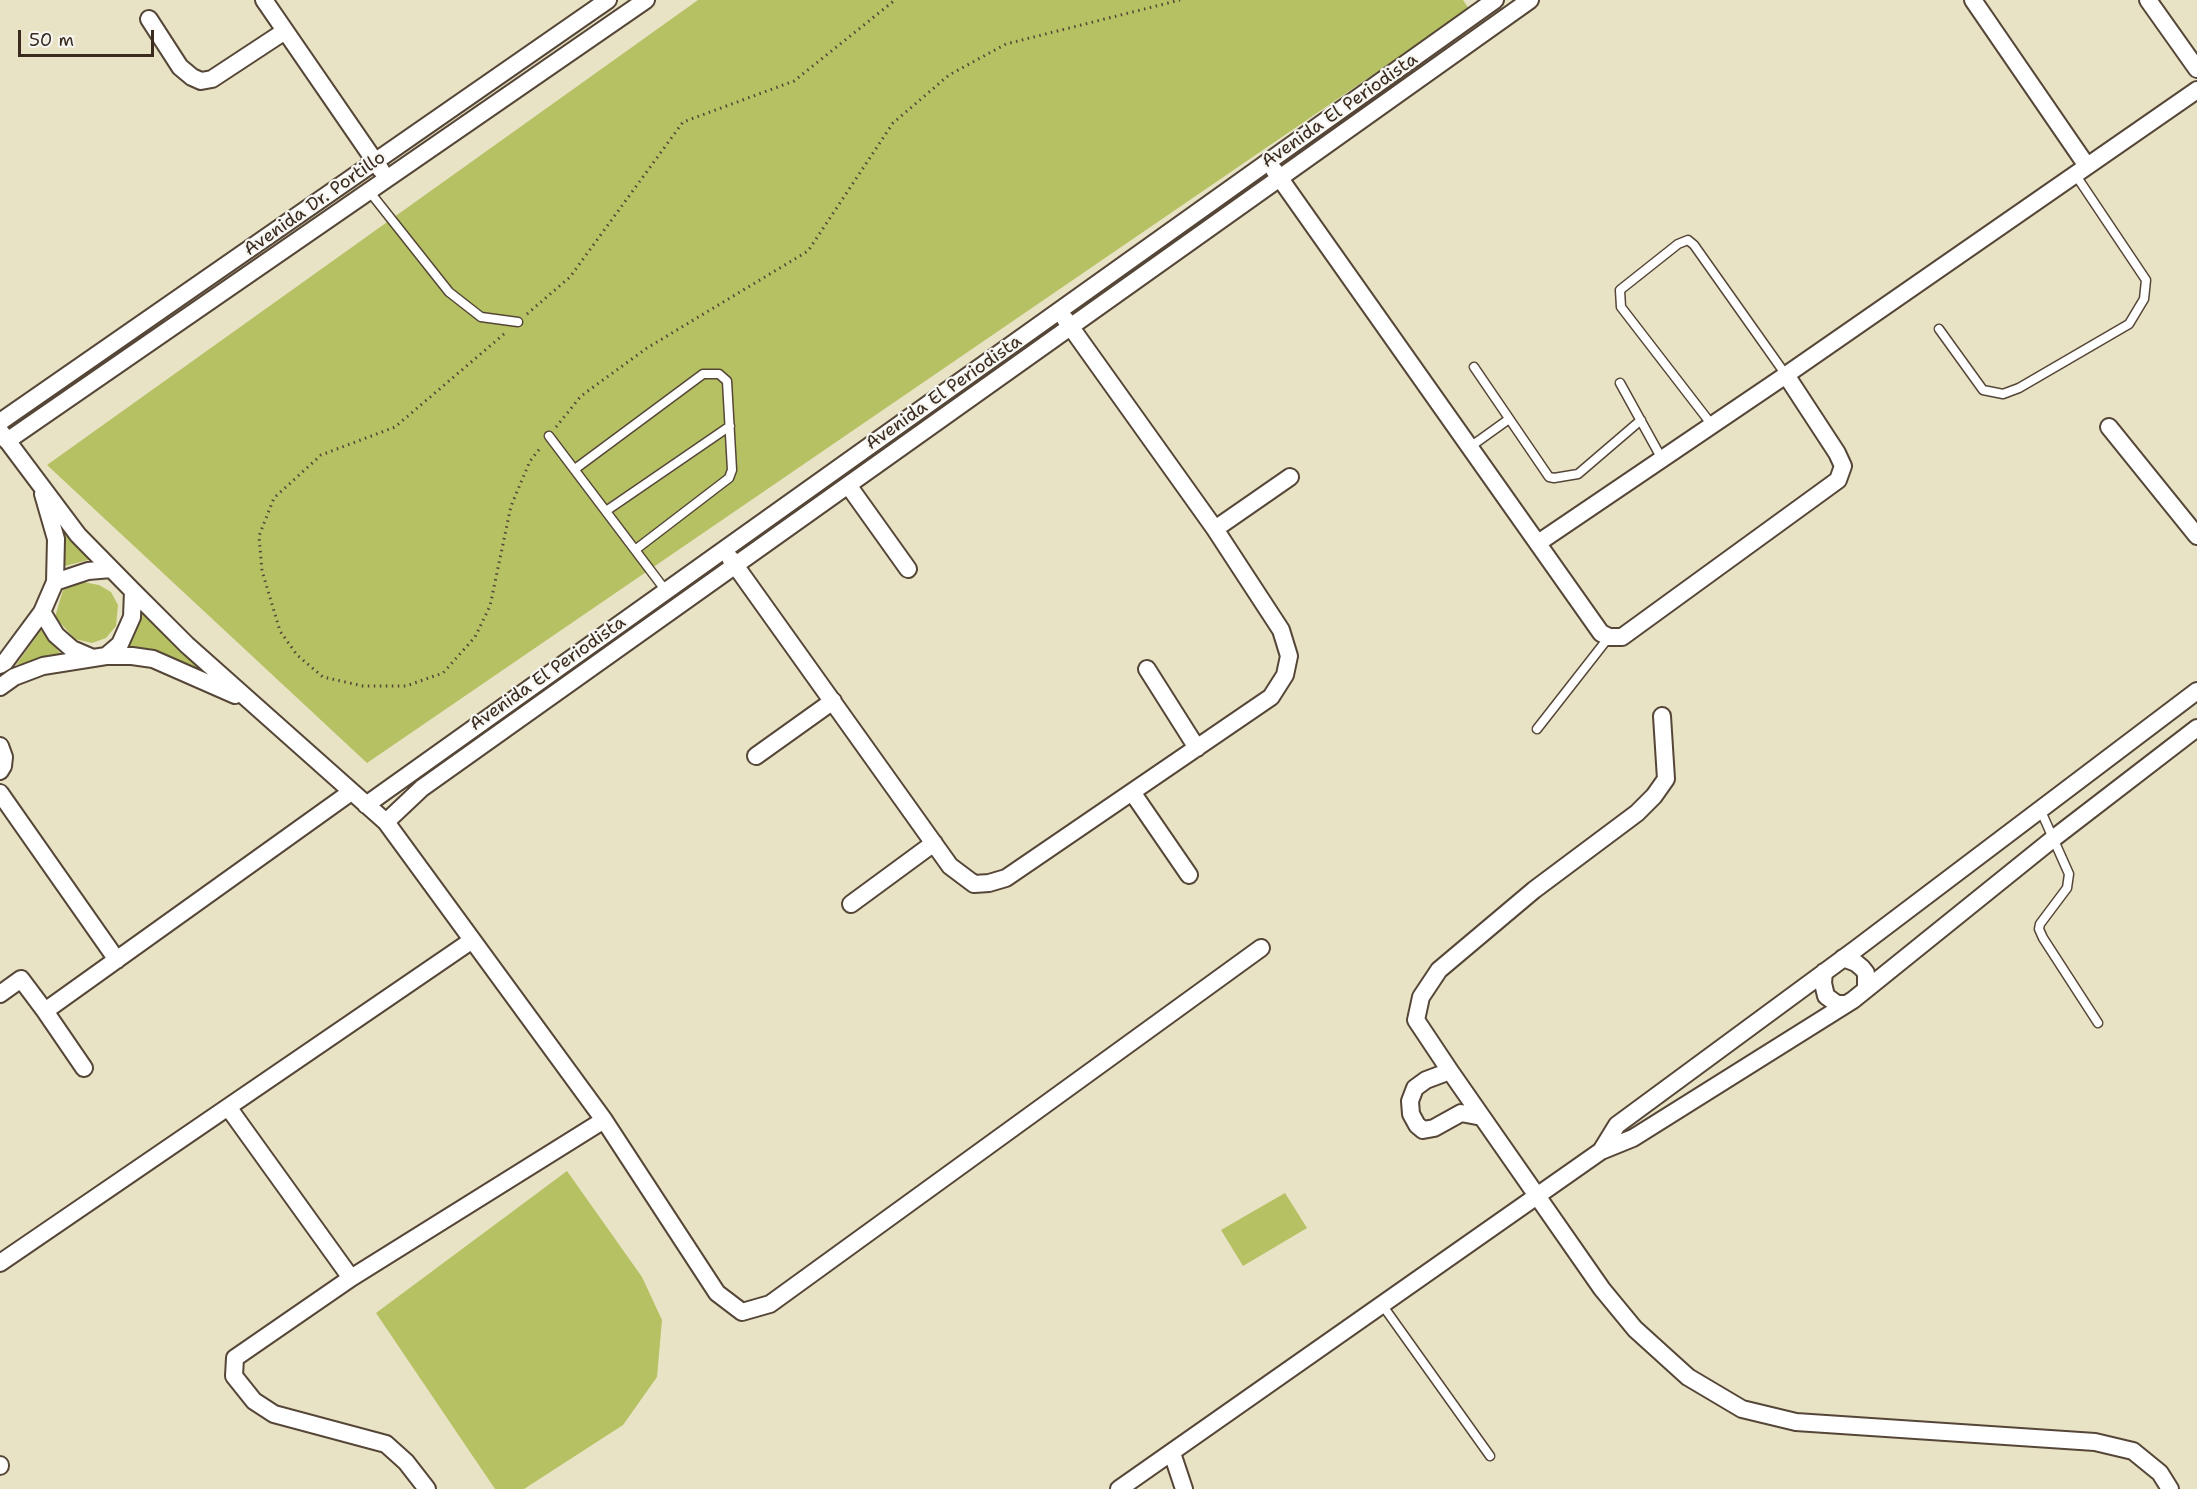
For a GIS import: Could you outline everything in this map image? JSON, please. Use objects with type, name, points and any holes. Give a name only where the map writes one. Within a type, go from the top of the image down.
[{"type":"street","points":[[264,0],[387,179]]},
{"type":"street","name":"Avenida Dr. Portillo","points":[[0,422],[608,0]]},
{"type":"street","name":"Avenida Dr. Portillo","points":[[4,436],[387,179],[646,0]]},
{"type":"street","points":[[366,805],[1495,0]]},
{"type":"street","name":"Avenida El Periodista","points":[[386,822],[422,788],[1530,0]]},
{"type":"street","points":[[1973,0],[2081,170]]},
{"type":"street","points":[[2148,0],[2197,69]]},
{"type":"street","points":[[149,19],[180,67],[201,81],[212,79],[285,31]]},
{"type":"street","points":[[1538,543],[1786,375],[2197,90]]},
{"type":"street","points":[[1268,162],[1602,633],[1609,637],[1622,637],[1838,480],[1843,466],[1837,453],[1786,375]]},
{"type":"street","points":[[724,550],[950,866],[974,884],[1006,878],[1271,697],[1285,675],[1289,656],[1281,630],[1215,529],[1060,311]]},
{"type":"street","points":[[2109,427],[2197,536]]},
{"type":"street","points":[[4,436],[78,535],[111,569],[187,645],[386,822],[604,1120],[717,1293],[742,1312],[770,1304],[1261,948]]},
{"type":"street","points":[[1215,529],[1290,477]]},
{"type":"street","points":[[0,665],[5,662],[42,612],[55,582],[56,539],[40,485]]},
{"type":"street","points":[[848,485],[908,569]]},
{"type":"street","points":[[55,582],[88,571],[111,569]]},
{"type":"street","points":[[42,612],[56,635],[72,649],[100,657],[120,644],[132,617],[134,591]]},
{"type":"street","points":[[0,687],[14,677],[43,666],[100,657],[153,659],[249,701]]},
{"type":"street","points":[[1147,669],[1197,748]]},
{"type":"street","points":[[1601,1151],[1617,1125],[2197,691]]},
{"type":"street","points":[[756,756],[833,701]]},
{"type":"street","points":[[1662,717],[1666,779],[1654,796],[1637,813],[1534,890],[1439,970],[1421,997],[1416,1020],[1602,1288],[1635,1329],[1688,1377],[1742,1409],[1796,1422],[2095,1442],[2133,1451],[2160,1473],[2170,1489]]},
{"type":"street","points":[[1119,1489],[1601,1151],[1633,1138],[1845,1004],[2197,728]]},
{"type":"street","points":[[0,746],[4,757],[0,771]]},
{"type":"street","points":[[45,1011],[351,792]]},
{"type":"street","points":[[1132,792],[1188,874]]},
{"type":"street","points":[[0,793],[117,960]]},
{"type":"street","points":[[851,904],[934,843]]},
{"type":"street","points":[[0,1263],[471,941]]},
{"type":"street","points":[[1843,958],[1856,963],[1866,973],[1866,988]]},
{"type":"street","points":[[1824,972],[1823,983],[1826,996],[1836,1004],[1845,1004]]},
{"type":"street","points":[[0,994],[21,979],[84,1068]]},
{"type":"street","points":[[1450,1071],[1426,1080],[1415,1088],[1410,1101],[1411,1114],[1417,1125],[1423,1130],[1434,1128],[1461,1113],[1482,1117]]},
{"type":"street","points":[[228,1107],[351,1278]]},
{"type":"street","points":[[427,1489],[406,1462],[386,1444],[274,1414],[254,1401],[234,1376],[235,1358],[351,1278],[604,1120]]},
{"type":"street","points":[[1172,1453],[1184,1489]]},
{"type":"lane","points":[[1939,329],[1983,390],[2003,394],[2019,388],[2129,324],[2144,299],[2146,280],[2081,170]]},
{"type":"lane","points":[[369,191],[449,292],[481,317],[518,322]]},
{"type":"lane","points":[[1712,425],[1621,307],[1620,290],[1678,244],[1688,240],[1694,245],[1786,375]]},
{"type":"lane","points":[[1474,367],[1549,477],[1578,474],[1641,420]]},
{"type":"lane","points":[[575,469],[703,374],[719,374],[727,381],[732,470],[729,478],[635,550]]},
{"type":"lane","points":[[1620,383],[1662,459]]},
{"type":"lane","points":[[1470,447],[1509,419]]},
{"type":"lane","points":[[606,511],[730,426]]},
{"type":"lane","points":[[549,436],[666,591]]},
{"type":"lane","points":[[1536,729],[1609,637]]},
{"type":"lane","points":[[2039,809],[2069,874],[2067,888],[2040,924],[2039,929],[2098,1023]]},
{"type":"lane","points":[[1383,1306],[1490,1456]]},
{"type":"path","points":[[895,0],[794,81],[683,122],[570,277],[395,427],[321,455],[274,498],[259,536],[262,571],[279,631],[297,655],[322,677],[363,686],[406,686],[443,673],[475,638],[490,606],[511,506],[530,460],[581,396],[647,348],[808,251],[893,123],[949,75],[1006,44],[1179,0]]},
{"type":"green space","points":[[698,0],[1463,0],[1469,9],[367,763],[47,465]]},
{"type":"green space","points":[[64,528],[92,559],[65,566]]},
{"type":"green space","points":[[83,582],[99,585],[111,592],[118,605],[116,626],[106,638],[92,643],[75,639],[55,617],[63,590]]},
{"type":"green space","points":[[142,609],[216,678],[128,647]]},
{"type":"green space","points":[[41,630],[61,654],[16,665]]},
{"type":"green space","points":[[567,1171],[642,1277],[662,1320],[657,1377],[623,1425],[524,1489],[495,1489],[376,1313]]},
{"type":"green space","points":[[1285,1193],[1307,1228],[1243,1266],[1221,1230]]}]
